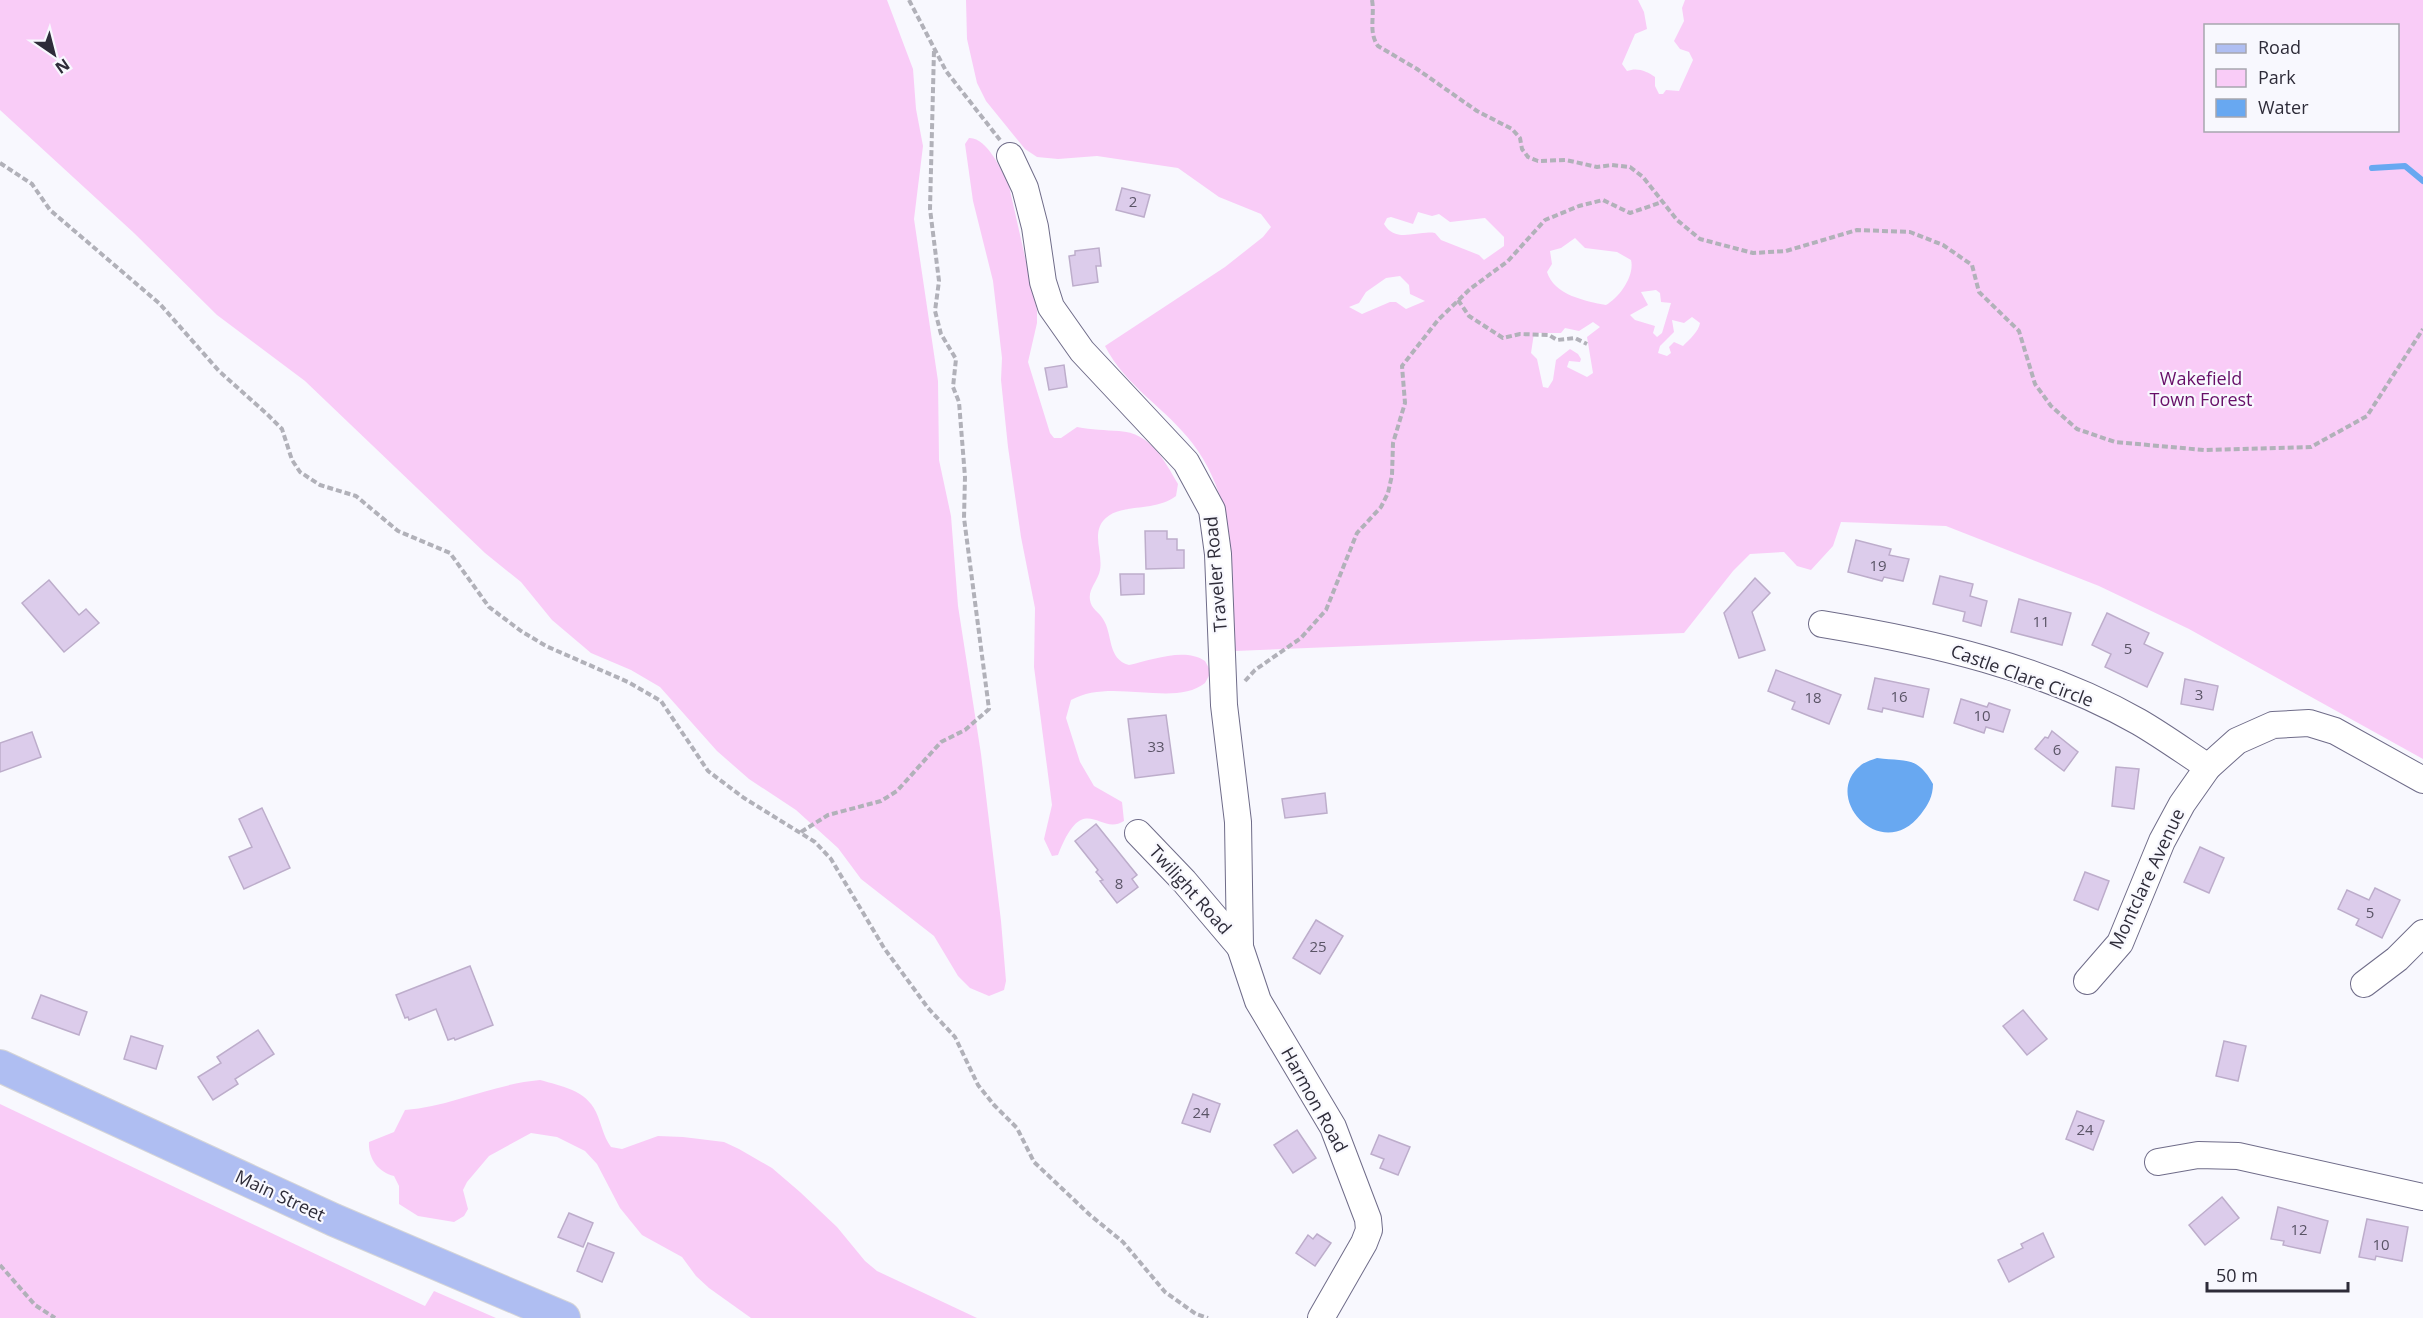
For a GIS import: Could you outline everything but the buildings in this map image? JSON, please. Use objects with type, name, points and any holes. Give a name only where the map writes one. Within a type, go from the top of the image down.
[{"type":"main road","name":"Main Street","points":[[0,1066],[334,1220],[564,1318]]},
{"type":"street","name":"Traveler Road","points":[[1010,156],[1025,188],[1035,227],[1043,282],[1051,307],[1082,351],[1179,453],[1195,476],[1212,510],[1218,554],[1224,705],[1238,822],[1240,947]]},
{"type":"street","name":"Castle Clare Circle","points":[[1822,624],[1914,640],[1975,656],[2053,683],[2139,722],[2208,767]]},
{"type":"street","name":"Montclare Avenue","points":[[2087,981],[2120,943],[2162,841],[2182,804],[2208,767],[2226,748],[2248,734],[2273,725],[2298,722],[2335,731],[2423,780]]},
{"type":"street","name":"Twilight Road","points":[[1138,834],[1190,888],[1240,947]]},
{"type":"street","points":[[2364,984],[2403,953],[2423,933]]},
{"type":"street","name":"Harmon Road","points":[[1240,947],[1258,1001],[1333,1127],[1367,1215],[1369,1230],[1364,1243],[1321,1318]]},
{"type":"street","points":[[2158,1162],[2198,1155],[2238,1156],[2423,1197]]},
{"type":"path","points":[[909,0],[934,50],[957,86],[981,114],[1010,156]]},
{"type":"path","points":[[1372,0],[1374,13],[1371,28],[1373,39],[1378,46],[1417,69],[1477,111],[1512,129],[1516,132],[1522,150],[1528,157],[1538,161],[1566,160],[1597,167],[1612,165],[1630,167],[1643,177],[1662,202],[1700,239],[1753,253],[1786,251],[1857,230],[1910,232],[1943,245],[1972,265],[1979,292],[2019,331],[2036,384],[2051,406],[2077,429],[2115,442],[2204,450],[2311,447],[2367,416],[2423,329]]},
{"type":"path","points":[[801,832],[828,816],[881,801],[897,791],[941,742],[965,730],[989,709],[964,518],[965,477],[959,402],[953,387],[956,359],[941,334],[935,311],[939,280],[930,209],[934,50]]},
{"type":"path","points":[[0,163],[32,184],[50,210],[160,304],[219,370],[282,429],[292,460],[300,472],[320,485],[356,496],[398,531],[450,553],[489,607],[522,631],[546,646],[628,682],[660,700],[708,771],[744,798],[815,842],[831,860],[884,948],[928,1008],[955,1037],[978,1084],[1017,1128],[1034,1162],[1123,1242],[1165,1292],[1196,1314],[1208,1318]]},
{"type":"path","points":[[1224,705],[1256,670],[1301,638],[1326,610],[1357,533],[1381,507],[1389,493],[1393,443],[1405,403],[1402,366],[1412,351],[1458,300],[1508,261],[1545,220],[1579,206],[1603,200],[1630,213],[1662,202]]},
{"type":"path","points":[[1458,300],[1469,316],[1478,320],[1497,336],[1549,335],[1557,340],[1575,338],[1587,344]]},
{"type":"path","points":[[0,1265],[35,1305],[55,1318]]},
{"type":"green space","points":[[0,0],[887,0],[913,69],[916,109],[923,146],[914,219],[938,381],[939,460],[951,516],[958,606],[981,754],[1001,921],[1006,981],[1004,990],[989,996],[970,988],[958,976],[934,936],[861,879],[838,848],[796,810],[749,779],[717,751],[660,687],[631,670],[591,653],[552,620],[521,582],[485,553],[305,381],[217,315],[134,233],[0,110]]},
{"type":"green space","name":"Wakefield Town Forest","points":[[966,0],[1638,0],[1644,12],[1647,29],[1635,34],[1622,64],[1627,71],[1642,70],[1655,77],[1655,86],[1659,94],[1663,94],[1666,90],[1679,91],[1693,60],[1689,52],[1680,49],[1674,41],[1684,21],[1682,8],[1685,0],[2423,0],[2423,759],[2189,629],[2099,586],[1946,526],[1841,522],[1833,546],[1811,570],[1797,566],[1784,552],[1750,554],[1733,571],[1684,633],[1235,651],[1230,543],[1218,491],[1208,467],[1183,431],[1135,385],[1113,360],[1105,346],[1225,267],[1263,237],[1271,227],[1261,214],[1219,197],[1178,168],[1097,156],[1058,159],[1037,157],[1025,149],[986,101],[977,83],[967,39]],"holes":[[[1418,212],[1432,216],[1439,214],[1450,222],[1485,218],[1504,237],[1504,246],[1484,260],[1479,255],[1441,240],[1435,233],[1401,235],[1389,230],[1384,224],[1387,218],[1391,217],[1413,224]],[[1575,238],[1585,248],[1617,252],[1631,260],[1631,273],[1625,286],[1606,305],[1571,296],[1556,286],[1547,272],[1552,264],[1550,251],[1561,248]],[[1400,276],[1409,285],[1410,294],[1425,301],[1406,309],[1396,302],[1390,302],[1362,314],[1349,307],[1359,303],[1366,292],[1386,278]],[[1656,290],[1660,293],[1661,302],[1671,303],[1662,333],[1657,337],[1653,333],[1655,326],[1635,320],[1630,315],[1648,305],[1641,292]],[[1692,317],[1700,323],[1696,332],[1683,346],[1674,342],[1669,347],[1671,353],[1667,356],[1658,353],[1660,346],[1674,332],[1672,320],[1684,323]],[[1593,322],[1600,327],[1587,337],[1593,373],[1587,377],[1567,367],[1569,361],[1580,362],[1581,359],[1570,349],[1556,360],[1553,380],[1548,388],[1543,387],[1537,359],[1531,353],[1534,333],[1561,333],[1565,328],[1579,331]]]},
{"type":"green space","points":[[969,138],[976,139],[988,149],[1009,186],[1037,310],[1037,323],[1028,362],[1050,433],[1054,438],[1061,438],[1077,427],[1130,433],[1148,442],[1155,449],[1178,484],[1176,496],[1167,501],[1118,511],[1103,521],[1098,532],[1100,570],[1090,592],[1092,606],[1103,619],[1114,652],[1122,662],[1129,665],[1168,656],[1188,655],[1205,661],[1211,672],[1205,683],[1192,690],[1177,693],[1104,691],[1071,700],[1066,718],[1080,762],[1094,786],[1122,802],[1124,821],[1107,824],[1084,819],[1076,824],[1067,835],[1058,855],[1052,856],[1044,839],[1052,805],[1034,667],[1035,608],[1021,537],[1008,447],[1001,380],[1002,358],[993,281],[973,201],[965,144]]},
{"type":"green space","points":[[540,1080],[572,1090],[586,1099],[596,1112],[611,1147],[622,1149],[658,1136],[724,1142],[739,1149],[772,1168],[800,1192],[837,1227],[865,1261],[877,1271],[977,1318],[751,1318],[709,1288],[696,1276],[682,1257],[642,1235],[620,1208],[597,1164],[585,1151],[557,1137],[531,1133],[489,1156],[467,1182],[463,1190],[468,1209],[464,1216],[454,1222],[418,1216],[399,1204],[399,1186],[394,1176],[375,1164],[370,1154],[369,1142],[394,1132],[405,1110]]},
{"type":"green space","points":[[0,1104],[425,1306],[434,1291],[496,1318],[0,1318]]},
{"type":"water","points":[[1877,758],[1903,760],[1916,764],[1933,784],[1930,800],[1921,814],[1906,828],[1890,833],[1874,830],[1861,821],[1852,809],[1848,794],[1850,779],[1860,766]]},
{"type":"waterway","points":[[2372,168],[2405,166],[2423,181]]}]
